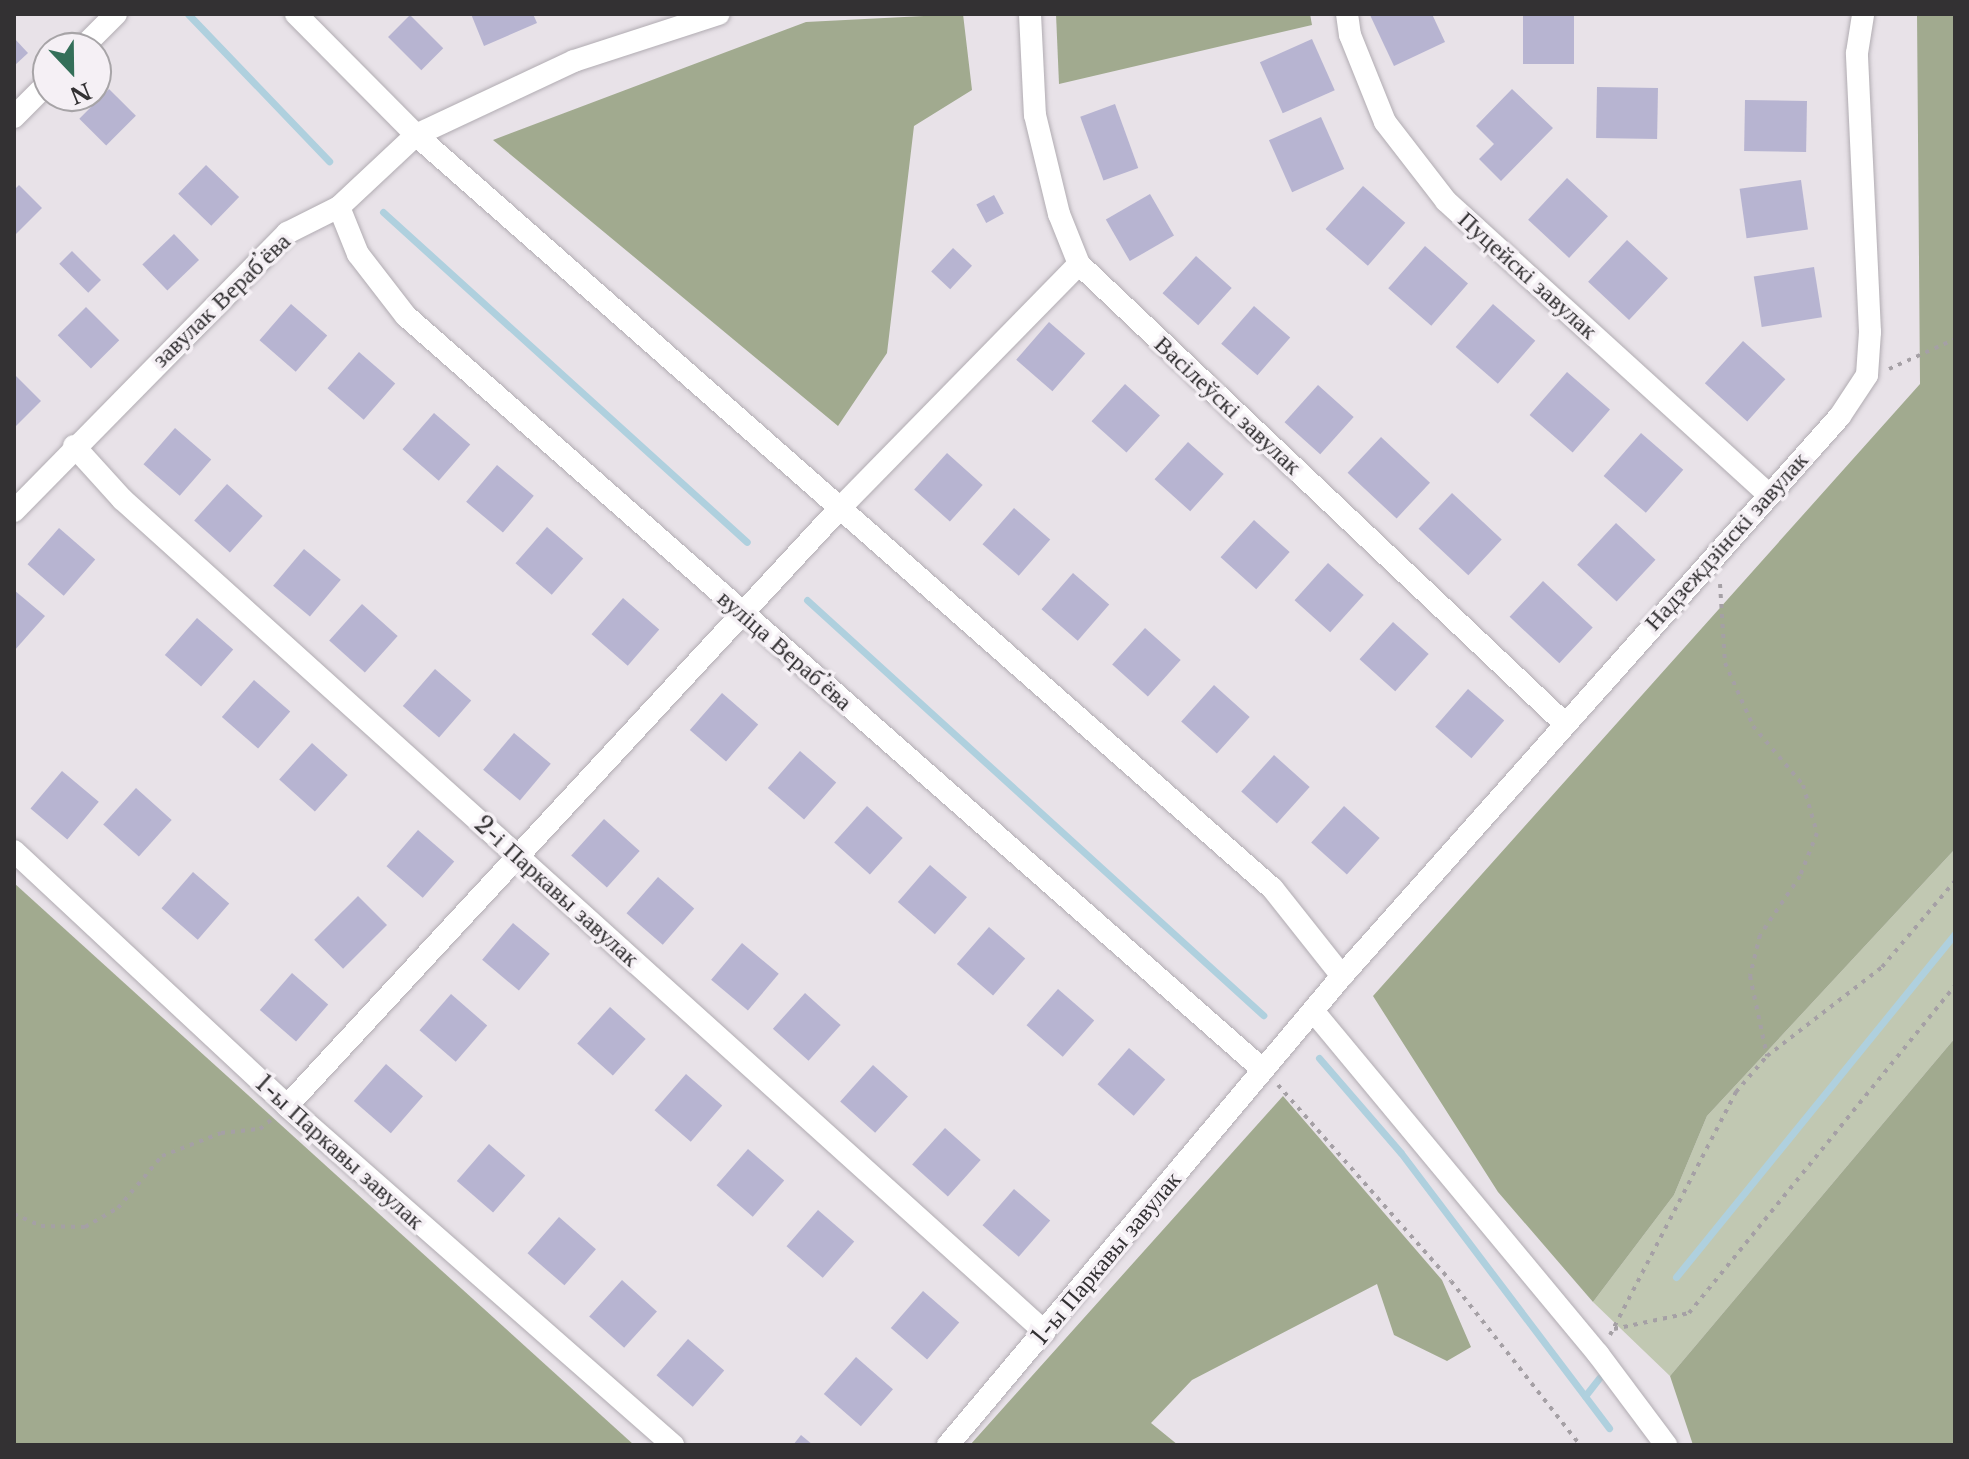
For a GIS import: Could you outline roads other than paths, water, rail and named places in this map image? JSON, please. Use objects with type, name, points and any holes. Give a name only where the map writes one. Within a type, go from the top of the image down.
[{"type":"street","points":[[98,32],[116,14]]},
{"type":"street","points":[[296,14],[416,135],[1273,889],[1342,976]]},
{"type":"street","name":"завулак Верабʼёва","points":[[14,511],[74,446],[287,233],[339,207],[416,135],[574,61],[692,18],[719,14]]},
{"type":"street","name":"Васілеўскі завулак","points":[[1030,14],[1035,115],[1059,214],[1079,264],[1563,722]]},
{"type":"street","name":"Пуцейскі завулак","points":[[1347,14],[1350,35],[1385,122],[1446,201],[1769,495]]},
{"type":"street","name":"Надзеждзінскі завулак","points":[[1314,1012],[1563,722],[1840,416],[1867,375],[1870,332],[1857,53],[1863,14]]},
{"type":"street","points":[[14,117],[32,99]]},
{"type":"street","name":"вуліца Верабʼёва","points":[[339,207],[358,254],[406,316],[1262,1069]]},
{"type":"street","points":[[287,1106],[516,854],[841,507],[1079,264]]},
{"type":"street","name":"2-і Паркавы завулак","points":[[74,446],[122,499],[1045,1332]]},
{"type":"street","name":"1-ы Паркавы завулак","points":[[14,851],[287,1106],[673,1445]]},
{"type":"street","points":[[1314,1012],[1598,1354],[1666,1445]]},
{"type":"street","name":"1-ы Паркавы завулак","points":[[948,1445],[1262,1069],[1314,1012]]},
{"type":"waterway","points":[[188,14],[329,161]]},
{"type":"waterway","points":[[383,212],[747,542]]},
{"type":"waterway","points":[[807,600],[1263,1015]]},
{"type":"waterway","points":[[1676,1277],[1955,934]]},
{"type":"waterway","points":[[1319,1058],[1401,1153],[1609,1428]]},
{"type":"waterway","points":[[1585,1396],[1600,1377]]}]
